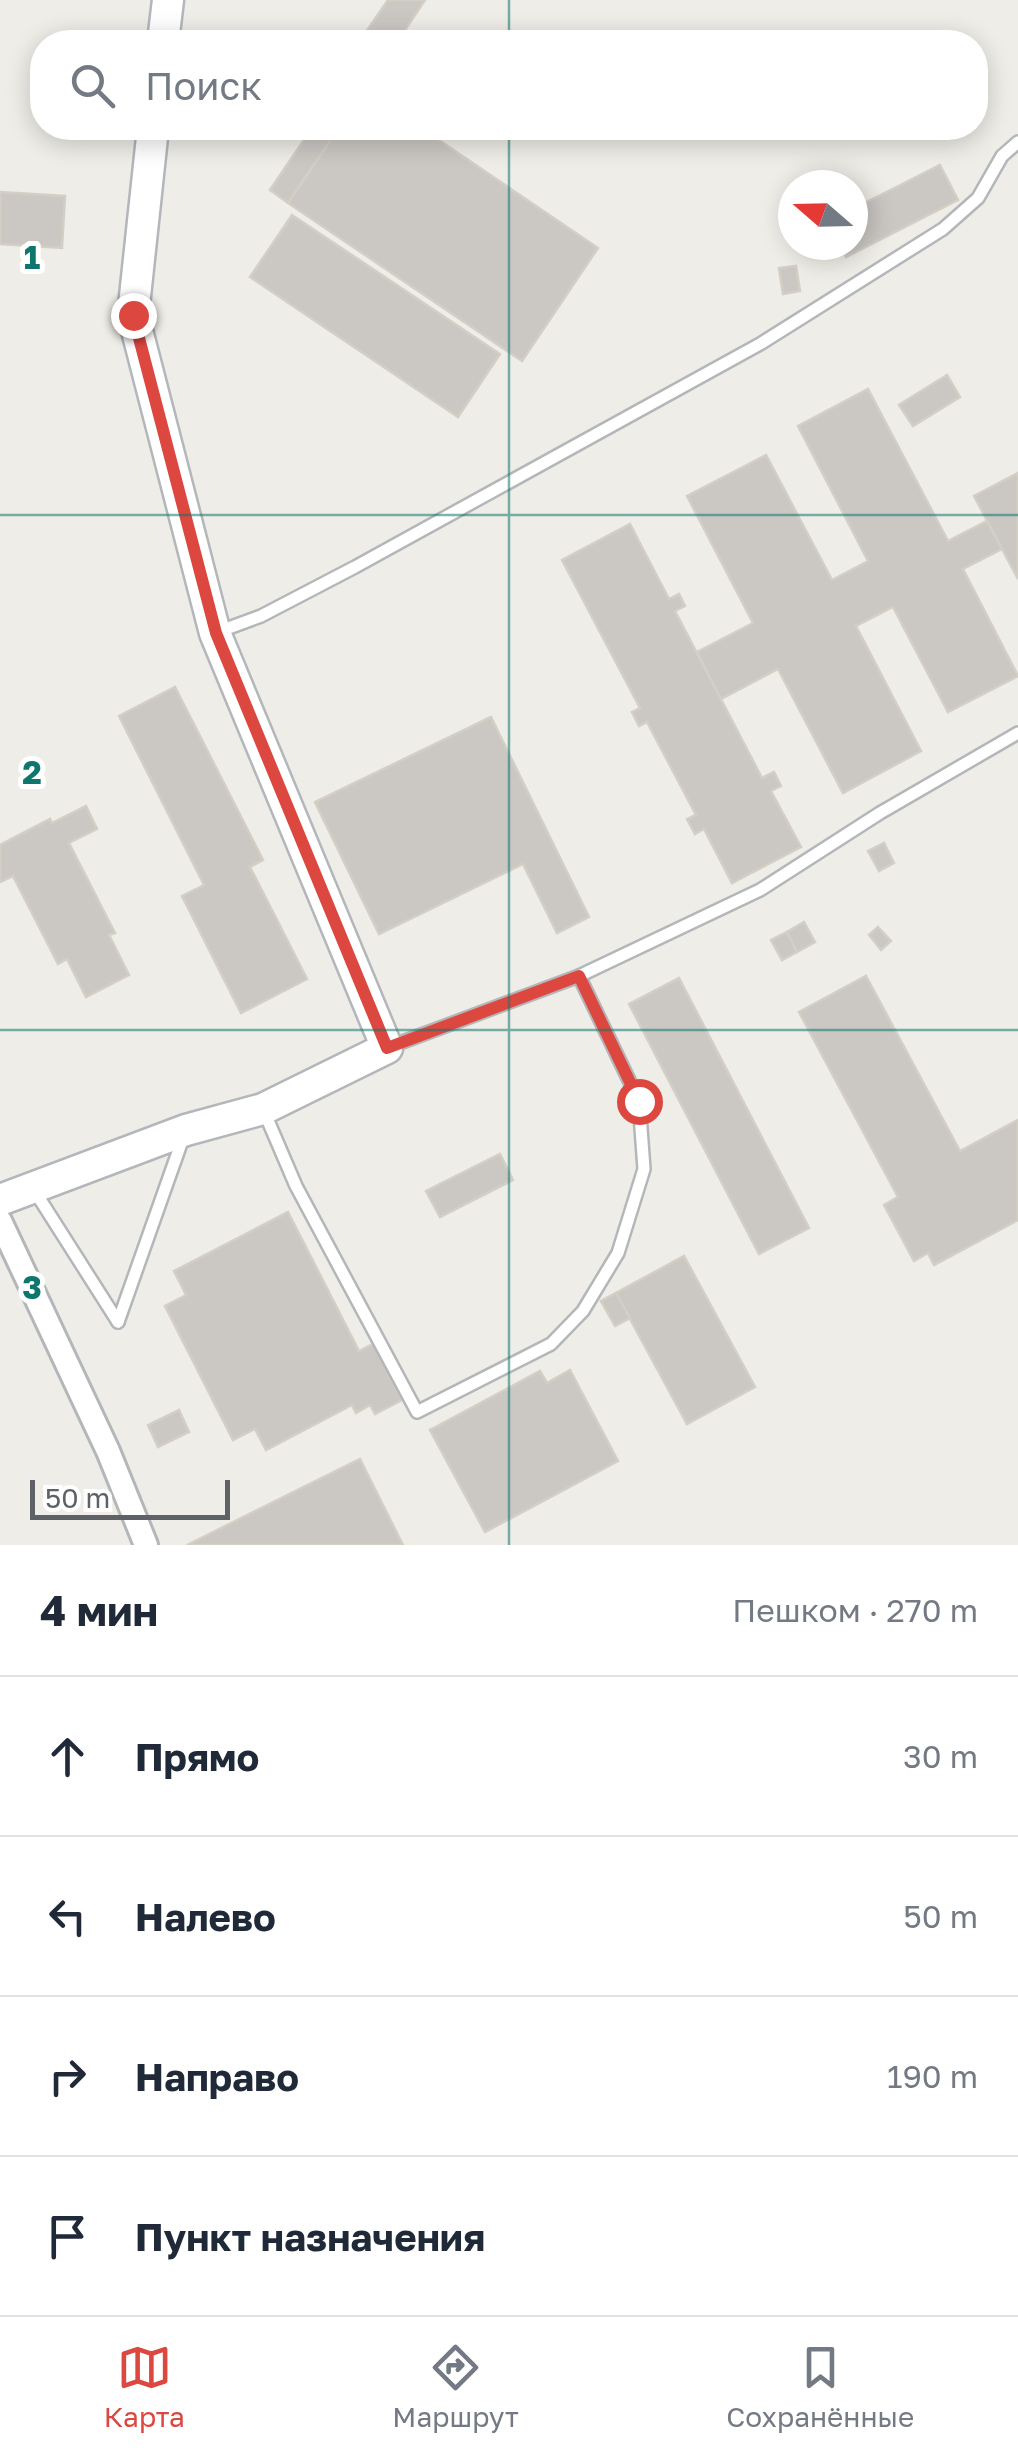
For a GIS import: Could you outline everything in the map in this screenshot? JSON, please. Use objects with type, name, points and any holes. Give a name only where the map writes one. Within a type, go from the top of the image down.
[{"type":"street","points":[[164,30],[168,0]]},
{"type":"street","points":[[0,1200],[186,1130],[263,1109],[387,1048],[216,633],[133,315],[152,140]]},
{"type":"street","points":[[0,1221],[108,1451],[146,1545]]},
{"type":"lane","points":[[216,633],[261,616],[356,567],[760,344],[943,229],[978,198],[1002,156],[1018,142]]},
{"type":"lane","points":[[387,1048],[579,976],[760,890],[880,813],[1018,733]]},
{"type":"lane","points":[[263,1109],[296,1186],[417,1412],[551,1344],[582,1311],[618,1253],[644,1169],[639,1101],[579,976]]},
{"type":"lane","points":[[32,1186],[118,1322],[186,1130]]},
{"type":"building","points":[[388,0],[425,0],[405,30],[367,30]]},
{"type":"building","points":[[304,140],[331,140],[288,203],[270,190]]},
{"type":"building","points":[[331,140],[439,140],[598,248],[522,361],[288,203]]},
{"type":"building","points":[[940,165],[958,200],[868,246],[868,201]]},
{"type":"building","points":[[0,192],[65,196],[62,248],[0,244]]},
{"type":"building","points":[[292,215],[500,354],[458,417],[250,277]]},
{"type":"building","points":[[796,266],[800,291],[783,294],[779,268]]},
{"type":"building","points":[[947,375],[960,397],[913,426],[899,405]]},
{"type":"building","points":[[868,389],[948,541],[987,521],[1002,549],[963,569],[1018,676],[948,712],[893,607],[856,626],[921,751],[843,793],[778,669],[721,699],[697,652],[753,623],[687,496],[766,455],[832,580],[868,561],[798,426]]},
{"type":"building","points":[[1018,473],[1018,579],[974,496]]},
{"type":"building","points":[[630,524],[669,599],[679,594],[685,606],[675,611],[762,778],[774,772],[781,786],[771,791],[801,847],[732,883],[704,829],[695,834],[687,819],[696,815],[647,722],[639,726],[632,712],[640,708],[562,560]]},
{"type":"building","points":[[175,687],[263,860],[250,867],[307,979],[241,1013],[182,896],[204,885],[119,716]]},
{"type":"building","points":[[491,717],[589,917],[557,933],[523,864],[379,934],[315,802]]},
{"type":"building","points":[[86,806],[97,829],[69,843],[115,933],[109,935],[129,975],[86,997],[67,959],[58,964],[13,876],[0,882],[0,845],[50,819],[52,823]]},
{"type":"building","points":[[884,843],[894,863],[879,871],[868,851]]},
{"type":"building","points":[[804,922],[815,942],[797,952],[787,932]]},
{"type":"building","points":[[878,927],[891,941],[881,950],[869,935]]},
{"type":"building","points":[[787,932],[797,952],[782,960],[771,940]]},
{"type":"building","points":[[866,976],[960,1151],[1018,1120],[1018,1220],[934,1265],[928,1253],[914,1261],[884,1205],[898,1197],[799,1012]]},
{"type":"building","points":[[679,978],[809,1228],[759,1254],[629,1004]]},
{"type":"building","points":[[500,1154],[513,1180],[440,1217],[426,1191]]},
{"type":"building","points":[[288,1212],[359,1351],[373,1344],[402,1400],[375,1414],[370,1405],[356,1413],[352,1405],[266,1450],[255,1429],[233,1440],[165,1306],[186,1295],[174,1271]]},
{"type":"building","points":[[684,1256],[755,1387],[687,1424],[616,1293]]},
{"type":"building","points":[[616,1293],[630,1318],[615,1326],[601,1301]]},
{"type":"building","points":[[570,1370],[618,1461],[485,1532],[430,1430],[540,1371],[547,1383]]},
{"type":"building","points":[[179,1410],[189,1432],[158,1447],[148,1425]]},
{"type":"building","points":[[360,1459],[403,1545],[187,1545]]},
{"type":"route","points":[[133,315],[216,633],[387,1048],[579,976],[639,1101]]}]
